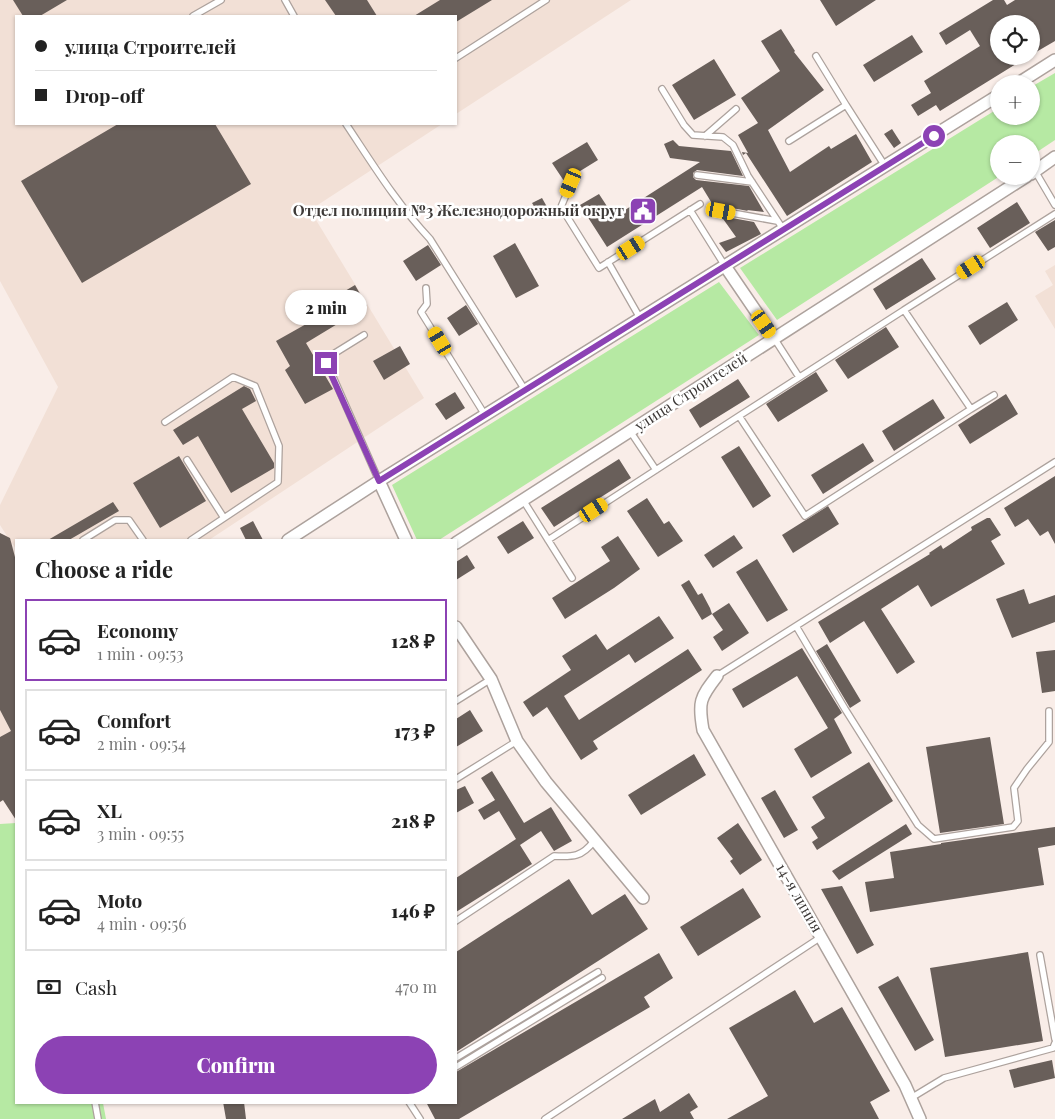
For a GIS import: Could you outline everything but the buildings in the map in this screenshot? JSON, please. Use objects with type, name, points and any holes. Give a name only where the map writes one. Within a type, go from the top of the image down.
[{"type":"street","points":[[1031,75],[1055,60]]},
{"type":"street","points":[[290,539],[379,481],[724,266],[780,225],[884,166],[990,101]]},
{"type":"street","name":"улица Строителей","points":[[1040,168],[1055,158]]},
{"type":"street","name":"улица Строителей","points":[[457,541],[1014,185]]},
{"type":"street","points":[[724,266],[774,338]]},
{"type":"street","points":[[379,481],[406,539]]},
{"type":"street","points":[[457,631],[491,680],[517,741],[546,782],[643,898]]},
{"type":"street","name":"14-я линия","points":[[717,676],[705,692],[700,710],[703,730],[905,1085],[920,1119]]},
{"type":"lane","points":[[195,15],[221,0]]},
{"type":"lane","points":[[285,0],[293,15]]},
{"type":"lane","points":[[457,57],[546,0]]},
{"type":"lane","points":[[816,56],[884,166]]},
{"type":"lane","points":[[662,89],[693,136],[722,137],[733,145],[752,182],[780,225]]},
{"type":"lane","points":[[789,141],[846,105]]},
{"type":"lane","points":[[706,136],[736,109]]},
{"type":"lane","points":[[347,125],[398,202],[430,239],[525,390]]},
{"type":"lane","points":[[697,175],[752,182]]},
{"type":"lane","points":[[571,183],[561,207],[599,268],[700,204]]},
{"type":"lane","points":[[1040,185],[1055,205]]},
{"type":"lane","points":[[690,210],[724,266]]},
{"type":"lane","points":[[721,211],[780,225]]},
{"type":"lane","points":[[548,540],[1055,214]]},
{"type":"lane","points":[[608,262],[640,318]]},
{"type":"lane","points":[[426,288],[427,304],[421,312],[485,415]]},
{"type":"lane","points":[[904,310],[971,409]]},
{"type":"lane","points":[[364,335],[334,353],[326,363],[379,481]]},
{"type":"lane","points":[[774,338],[799,377]]},
{"type":"lane","points":[[165,422],[233,377],[255,386],[279,446],[278,482],[192,539]]},
{"type":"lane","points":[[739,416],[805,516],[994,395]]},
{"type":"lane","points":[[630,431],[656,470]]},
{"type":"lane","points":[[187,460],[224,518]]},
{"type":"lane","points":[[717,676],[1055,462]]},
{"type":"lane","points":[[523,500],[572,578]]},
{"type":"lane","points":[[85,539],[115,520],[129,520],[142,539]]},
{"type":"lane","points":[[796,626],[845,709],[918,825],[934,838],[1013,827],[1018,821],[1014,788],[1049,742],[1049,711]]},
{"type":"lane","points":[[457,700],[491,680]]},
{"type":"lane","points":[[457,778],[517,741]]},
{"type":"lane","points":[[457,920],[554,856],[571,856],[586,852],[594,841]]},
{"type":"lane","points":[[545,1119],[821,937]]},
{"type":"lane","points":[[1040,955],[1055,1039]]},
{"type":"lane","points":[[457,1057],[598,972]]},
{"type":"lane","points":[[457,1067],[602,978]]},
{"type":"lane","points":[[910,1098],[944,1078],[1052,1048],[1055,1043]]},
{"type":"lane","points":[[96,1104],[98,1119]]},
{"type":"lane","points":[[410,1104],[420,1119]]},
{"type":"shaded area","points":[[0,0],[631,0],[457,113],[457,15],[15,15],[15,125],[440,125],[310,210],[424,398],[211,539],[15,539],[15,548],[12,543],[15,556],[15,818],[3,800],[0,802],[0,533],[7,536],[0,525],[0,505],[58,387],[0,281]]},
{"type":"shaded area","points":[[1055,265],[1055,329],[1035,296],[1053,285],[1045,271]]},
{"type":"green space","points":[[1055,73],[1055,140],[1040,150],[1040,135],[990,135],[990,182],[777,320],[740,268],[990,114],[990,125],[1040,125],[1040,82]]},
{"type":"green space","points":[[719,282],[759,335],[441,539],[417,539],[392,485]]},
{"type":"green space","points":[[15,823],[15,1104],[103,1104],[106,1119],[0,1119],[0,824]]},
{"type":"place","name":"Отдел полиции №3 Железнодорожный округ","points":[[643,211]]},
{"type":"route","points":[[326,363],[379,481],[934,136]]}]
